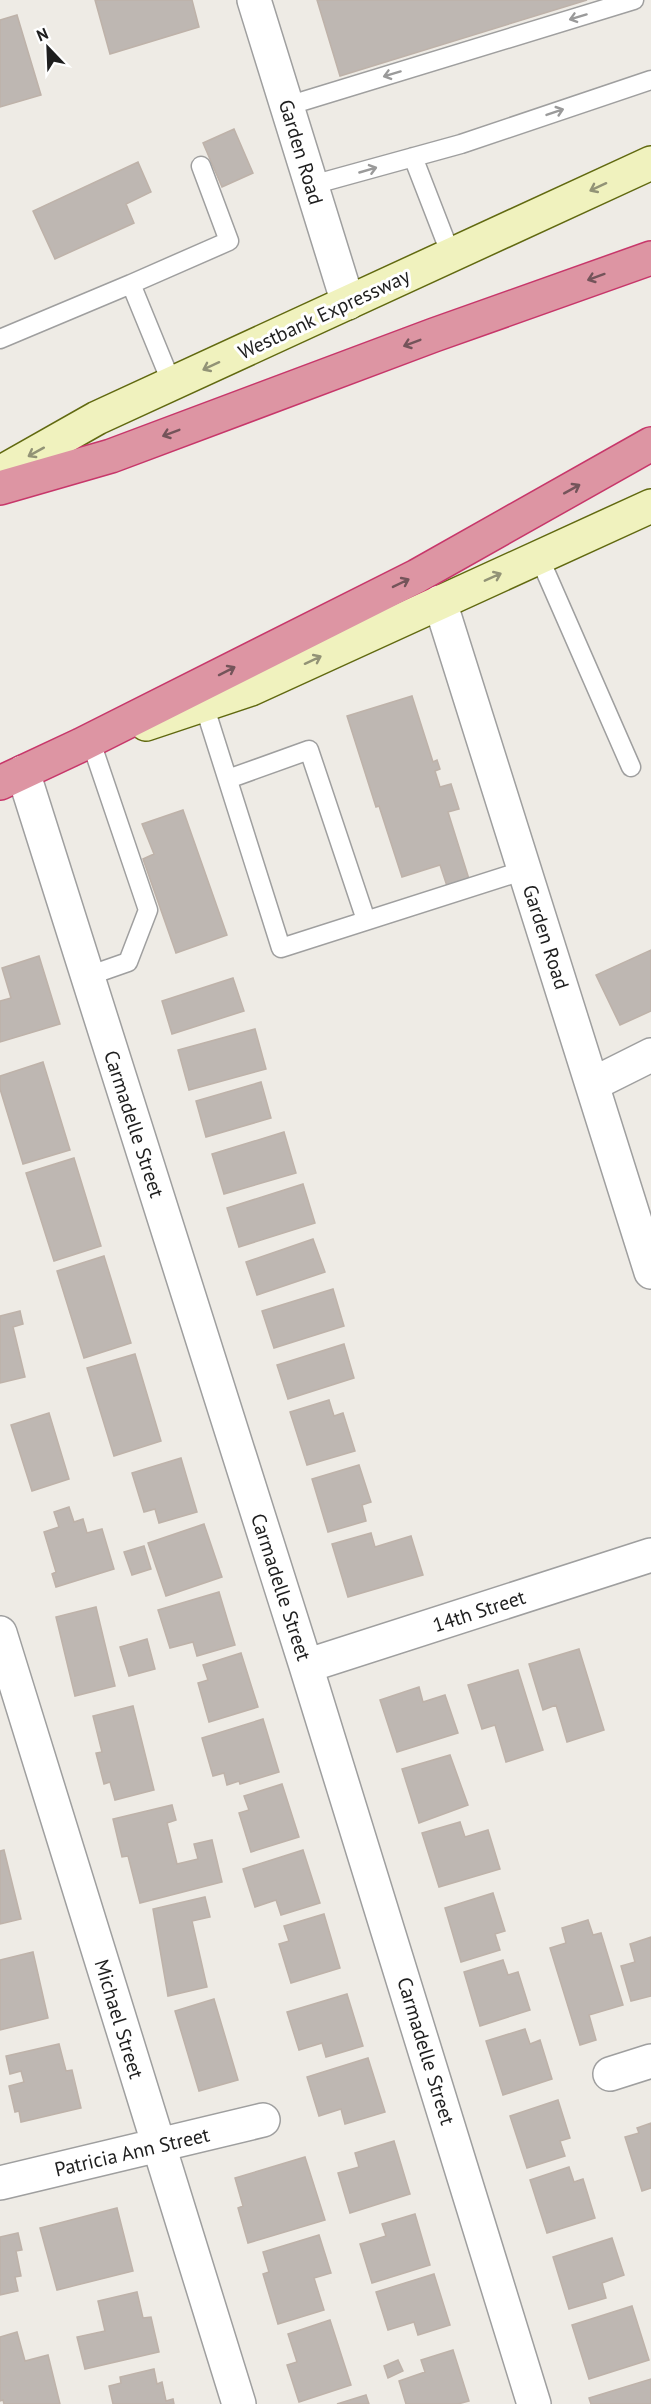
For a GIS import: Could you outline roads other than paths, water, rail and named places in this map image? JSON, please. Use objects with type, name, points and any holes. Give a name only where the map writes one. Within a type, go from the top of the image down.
[{"type":"highway","points":[[0,488],[111,456],[434,335],[651,258]]},
{"type":"highway","points":[[11,778],[86,744],[417,576],[651,444]]},
{"type":"main road","name":"Westbank Expressway","points":[[0,473],[97,418],[651,163]]},
{"type":"main road","points":[[86,744],[251,689],[651,506]]},
{"type":"street","name":"Garden Road","points":[[254,0],[348,303]]},
{"type":"street","name":"Garden Road","points":[[440,602],[651,1272]]},
{"type":"street","name":"Carmadelle Street","points":[[11,778],[88,976],[306,1666],[534,2404]]},
{"type":"street","points":[[593,1084],[651,1056]]},
{"type":"street","name":"14th Street","points":[[306,1666],[651,1555]]},
{"type":"street","name":"Michael Street","points":[[0,1633],[239,2404]]},
{"type":"street","points":[[610,2074],[651,2061]]},
{"type":"street","name":"Patricia Ann Street","points":[[0,2183],[263,2120]]},
{"type":"lane","points":[[287,106],[634,0]]},
{"type":"lane","points":[[312,185],[413,157],[651,80]]},
{"type":"lane","points":[[413,157],[451,255]]},
{"type":"lane","points":[[0,339],[229,241],[201,166]]},
{"type":"lane","points":[[131,284],[172,384]]},
{"type":"lane","points":[[539,557],[631,767]]},
{"type":"lane","points":[[204,705],[281,948],[525,870]]},
{"type":"lane","points":[[86,744],[148,910],[128,962],[88,976]]},
{"type":"lane","points":[[228,779],[309,750],[366,921]]}]
